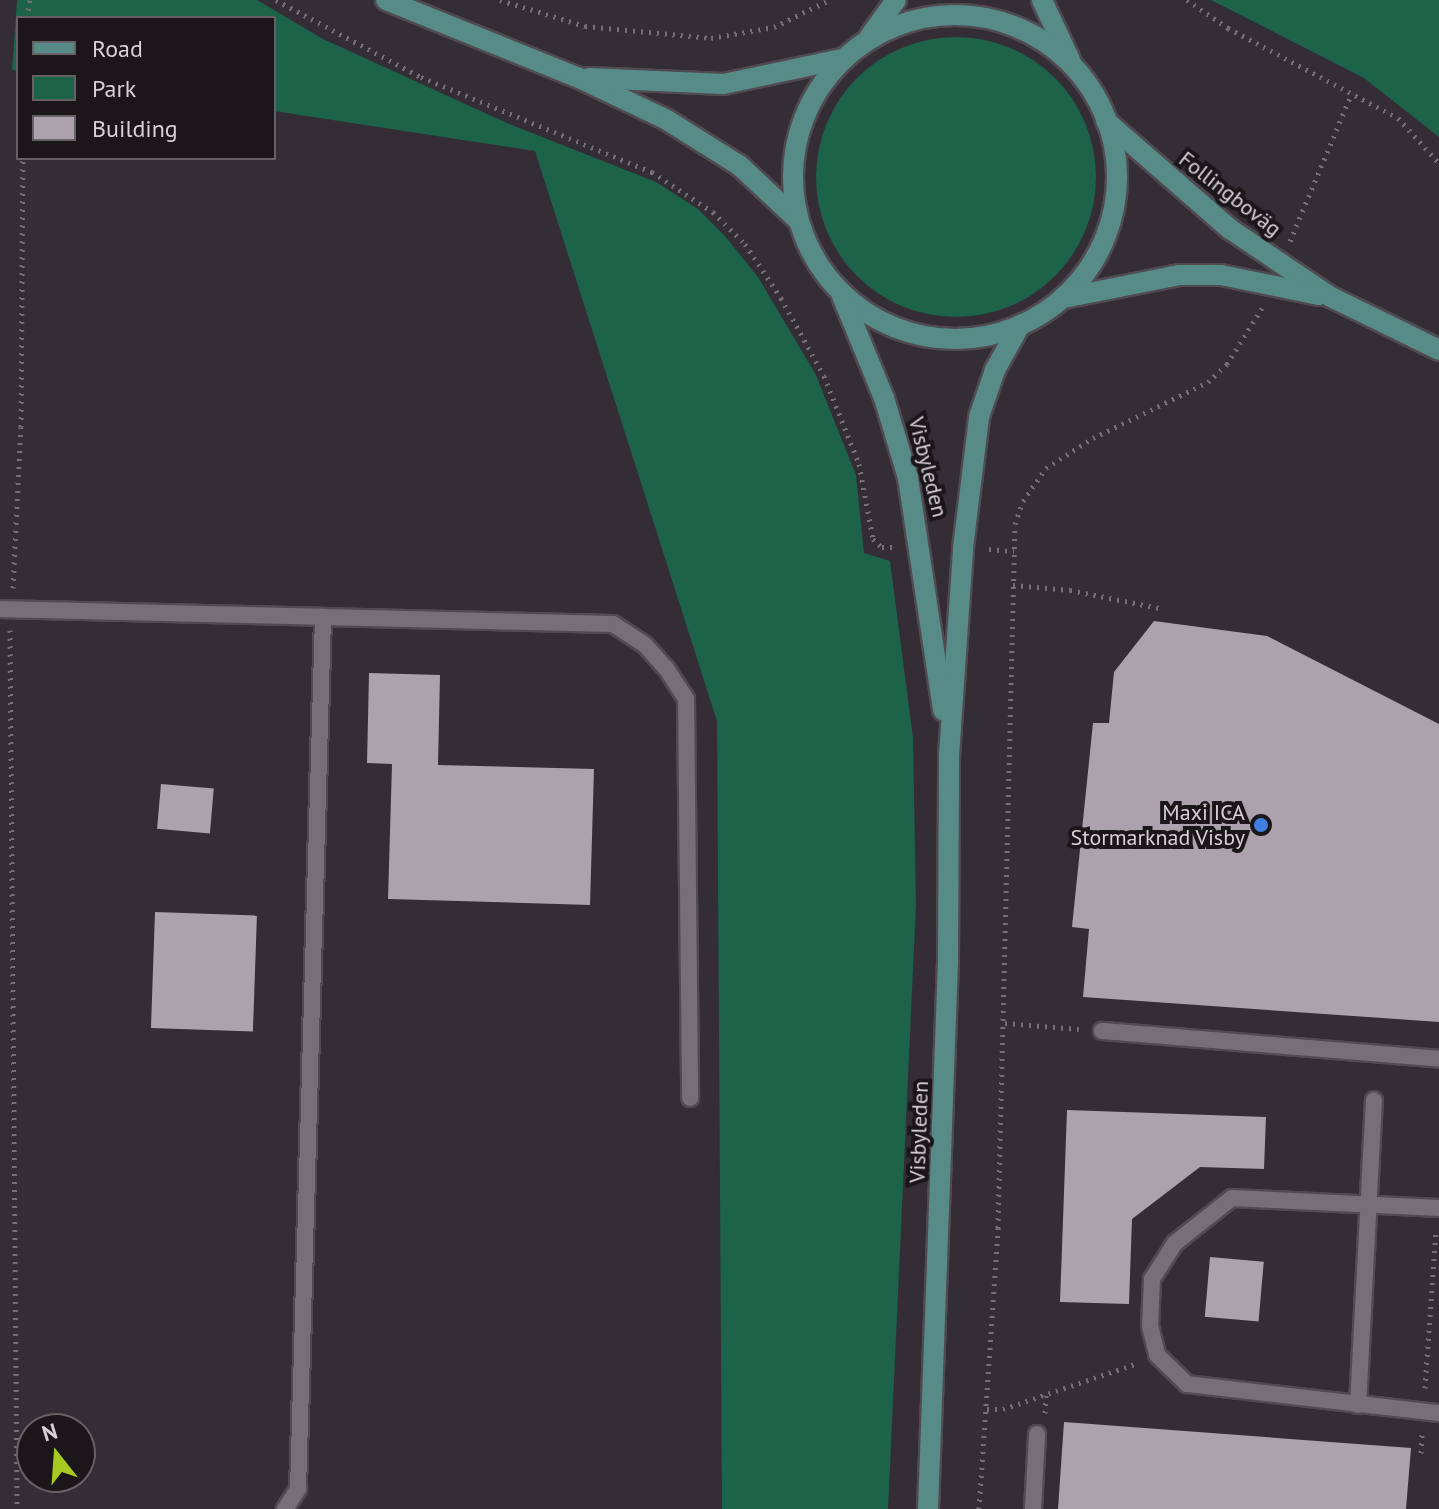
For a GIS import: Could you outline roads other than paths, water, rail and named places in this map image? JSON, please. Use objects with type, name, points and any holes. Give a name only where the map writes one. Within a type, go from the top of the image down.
[{"type":"main road","points":[[386,0],[577,77],[705,141],[798,220]]},
{"type":"main road","points":[[866,42],[896,0]]},
{"type":"main road","points":[[1042,0],[1074,67],[1106,121],[1116,162],[1109,226],[1091,265],[1063,298],[1020,325],[964,339],[925,337],[889,325],[841,293],[815,259],[798,220],[793,181],[797,142],[815,97],[844,59],[866,42],[908,22],[975,17],[1029,33],[1074,67]]},
{"type":"main road","points":[[577,77],[724,84],[844,59]]},
{"type":"main road","name":"Follingboväg","points":[[1106,121],[1230,229],[1331,297],[1439,350]]},
{"type":"main road","name":"Follingboväg","points":[[1063,298],[1145,279],[1207,275],[1331,297]]},
{"type":"main road","name":"Visbyleden","points":[[841,293],[884,398],[923,548],[949,756]]},
{"type":"main road","name":"Visbyleden","points":[[928,1509],[947,991],[949,756],[963,548],[979,417],[995,370],[1020,325]]},
{"type":"lane","points":[[6,610],[613,624],[645,645],[666,668],[686,699],[690,1098]]},
{"type":"lane","points":[[285,1509],[298,1489],[323,617]]},
{"type":"lane","points":[[1102,1031],[1439,1059]]},
{"type":"lane","points":[[1358,1405],[1374,1100]]},
{"type":"lane","points":[[1431,1412],[1187,1384],[1157,1355],[1150,1326],[1152,1279],[1175,1243],[1208,1213],[1232,1198],[1439,1208]]},
{"type":"lane","points":[[1033,1509],[1037,1434]]},
{"type":"place","name":"Maxi ICA Stormarknad Visby","points":[[1261,825]]}]
